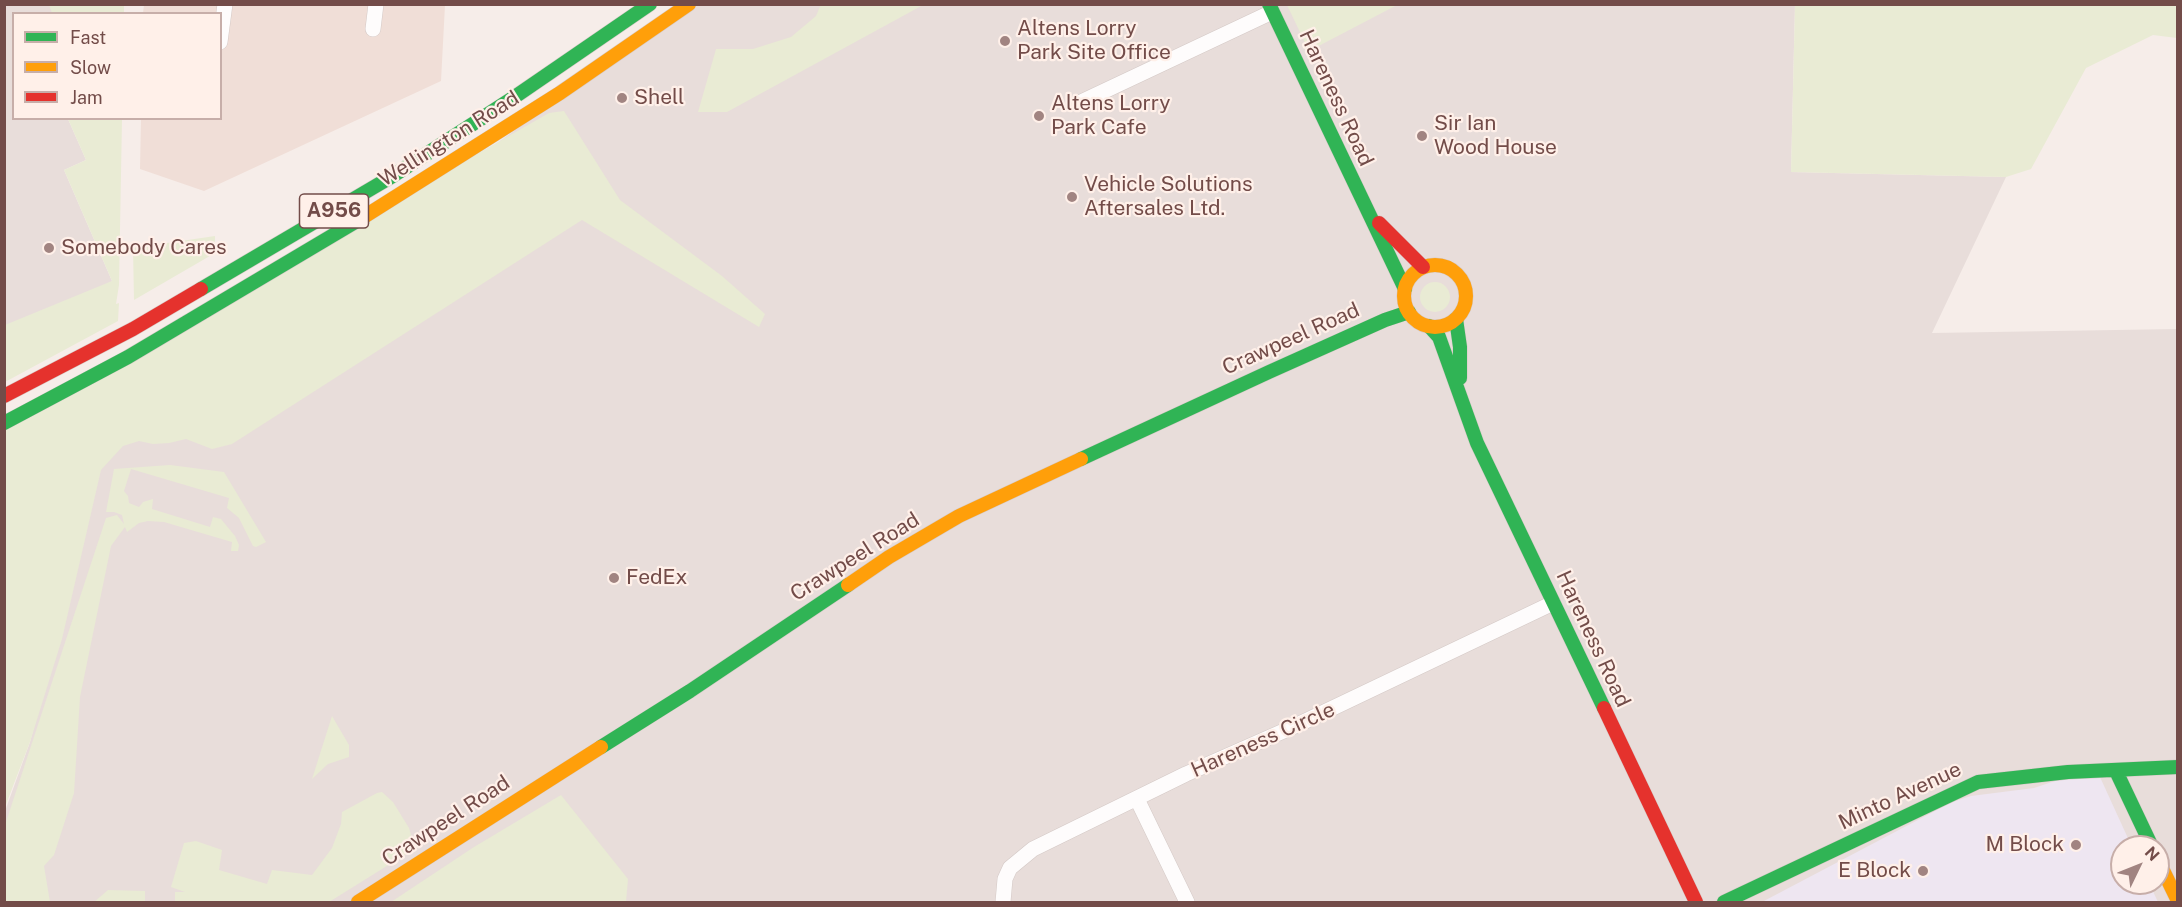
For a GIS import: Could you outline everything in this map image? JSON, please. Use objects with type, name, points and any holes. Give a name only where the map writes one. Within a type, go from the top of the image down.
[{"type":"main road","name":"Wellington Road","points":[[4,396],[133,329],[391,177],[513,98],[650,4]]},
{"type":"main road","name":"Wellington Road","points":[[4,423],[178,328],[379,208],[560,93],[689,4]]},
{"type":"main road","name":"Hareness Road","points":[[1271,8],[1405,289]]},
{"type":"main road","name":"Hareness Road","points":[[1366,210],[1423,267]]},
{"type":"main road","points":[[1435,265],[1446,267],[1462,281],[1465,302],[1456,319],[1443,326],[1428,326],[1417,321],[1409,312],[1404,297],[1405,289],[1411,276],[1423,267],[1435,265]]},
{"type":"main road","name":"Crawpeel Road","points":[[358,903],[690,691],[889,557],[958,516],[1269,372],[1385,320],[1409,312]]},
{"type":"main road","name":"Hareness Road","points":[[1456,319],[1460,346],[1460,390]]},
{"type":"main road","name":"Hareness Road","points":[[1428,326],[1439,337],[1460,390],[1477,443],[1696,903]]},
{"type":"main road","name":"Minto Avenue","points":[[1724,903],[1978,782],[2068,772],[2178,766]]},
{"type":"main road","points":[[2116,771],[2146,835]]},
{"type":"main road","points":[[2170,885],[2178,901]]},
{"type":"street","points":[[222,27],[225,4]]},
{"type":"street","points":[[373,29],[376,4]]},
{"type":"street","points":[[1081,102],[1271,8]]},
{"type":"street","name":"Hareness Circle","points":[[1003,903],[1005,879],[1010,868],[1033,849],[1553,603]]},
{"type":"street","points":[[1137,799],[1186,903]]},
{"type":"shaded area","points":[[5,5],[72,5],[76,12],[12,12],[12,120],[68,120],[86,160],[64,170],[112,281],[5,352]]},
{"type":"shaded area","points":[[144,5],[445,5],[441,81],[204,191],[140,169],[141,120],[222,120],[222,12],[143,12]]},
{"type":"shaded area","points":[[689,5],[1795,5],[1791,172],[2006,177],[1932,333],[2177,329],[2177,902],[5,902],[4,814],[30,742],[112,420]]},
{"type":"shaded area","points":[[2070,776],[2100,777],[2127,835],[2110,835],[2110,895],[2155,895],[2158,902],[1762,902],[1952,802],[1971,796],[2034,788]]},
{"type":"green space","points":[[821,4],[923,5],[727,112],[698,112],[716,49],[753,49],[791,37],[816,16]]},
{"type":"green space","points":[[1287,4],[1399,4],[1309,51],[1287,5]]},
{"type":"green space","points":[[49,5],[124,5],[124,12],[52,12]]},
{"type":"green space","points":[[1795,5],[2177,5],[2177,38],[2153,35],[2086,68],[2031,169],[2006,177],[1791,172]]},
{"type":"green space","points":[[564,111],[620,200],[722,276],[765,314],[759,327],[582,220],[232,444],[212,449],[186,439],[153,444],[139,441],[123,446],[101,470],[62,639],[30,742],[5,807],[5,423],[549,113]]},
{"type":"green space","points":[[68,120],[122,120],[119,285],[116,304],[119,303],[118,321],[5,382],[5,325],[112,281],[64,170],[86,160]]},
{"type":"green space","points":[[215,236],[215,253],[134,300],[133,248]]},
{"type":"green space","points":[[1435,282],[1446,286],[1450,297],[1446,308],[1435,312],[1424,308],[1420,297],[1424,286]]},
{"type":"green space","points":[[170,465],[224,472],[266,542],[256,547],[253,546],[239,518],[227,508],[229,498],[131,469],[124,491],[129,503],[139,507],[143,502],[153,499],[152,509],[210,527],[213,517],[221,519],[235,536],[239,545],[238,551],[231,551],[232,542],[164,522],[148,521],[139,523],[127,532],[125,527],[111,546],[80,697],[74,793],[54,855],[44,866],[50,902],[5,902],[5,825],[106,518],[117,515],[124,524],[122,515],[106,512],[114,469]]},
{"type":"green space","points":[[332,716],[349,745],[349,757],[328,764],[312,779]]},
{"type":"green space","points":[[382,792],[393,802],[409,828],[412,838],[411,851],[329,902],[175,902],[175,892],[185,892],[171,887],[184,843],[196,841],[222,850],[219,870],[267,884],[272,870],[312,875],[332,848],[341,824],[342,812]]},
{"type":"green space","points":[[561,795],[628,879],[626,902],[391,902],[474,847]]},
{"type":"green space","points":[[108,890],[145,891],[145,902],[94,902]]},
{"type":"traffic: fast","points":[[201,289],[391,177],[513,98],[650,4]]},
{"type":"traffic: fast","points":[[1269,4],[1405,289]]},
{"type":"traffic: fast","points":[[4,423],[128,357],[362,218]]},
{"type":"traffic: fast","points":[[1081,459],[1385,320],[1409,312]]},
{"type":"traffic: fast","points":[[1456,319],[1460,347],[1460,378]]},
{"type":"traffic: fast","points":[[1429,326],[1439,337],[1477,443],[1604,708]]},
{"type":"traffic: fast","points":[[601,747],[690,691],[848,585]]},
{"type":"traffic: fast","points":[[1724,902],[1978,782],[2068,772],[2178,767]]},
{"type":"traffic: fast","points":[[2116,771],[2146,835]]},
{"type":"traffic: slow","points":[[362,218],[560,93],[689,4]]},
{"type":"traffic: slow","points":[[1435,265],[1452,270],[1457,274],[1461,279],[1466,296],[1461,313],[1457,318],[1452,322],[1435,327],[1418,322],[1413,318],[1409,313],[1404,296],[1409,279],[1413,274],[1418,270],[1435,265]]},
{"type":"traffic: slow","points":[[848,585],[889,557],[959,516],[1081,459]]},
{"type":"traffic: slow","points":[[358,902],[601,747]]},
{"type":"traffic: slow","points":[[2170,885],[2178,901]]},
{"type":"traffic: jam","points":[[1379,223],[1423,267]]},
{"type":"traffic: jam","points":[[4,396],[133,329],[201,289]]},
{"type":"traffic: jam","points":[[1604,708],[1696,902]]},
{"type":"place","name":"Altens Lorry Park Site Office","points":[[1005,41]]},
{"type":"place","name":"Shell","points":[[622,98]]},
{"type":"place","name":"Altens Lorry Park Cafe","points":[[1039,116]]},
{"type":"place","name":"Sir Ian Wood House","points":[[1422,136]]},
{"type":"place","name":"Vehicle Solutions Aftersales Ltd.","points":[[1072,197]]},
{"type":"place","name":"Somebody Cares","points":[[49,248]]},
{"type":"place","name":"FedEx","points":[[614,578]]},
{"type":"place","name":"M Block","points":[[2076,845]]},
{"type":"place","name":"E Block","points":[[1923,871]]}]
